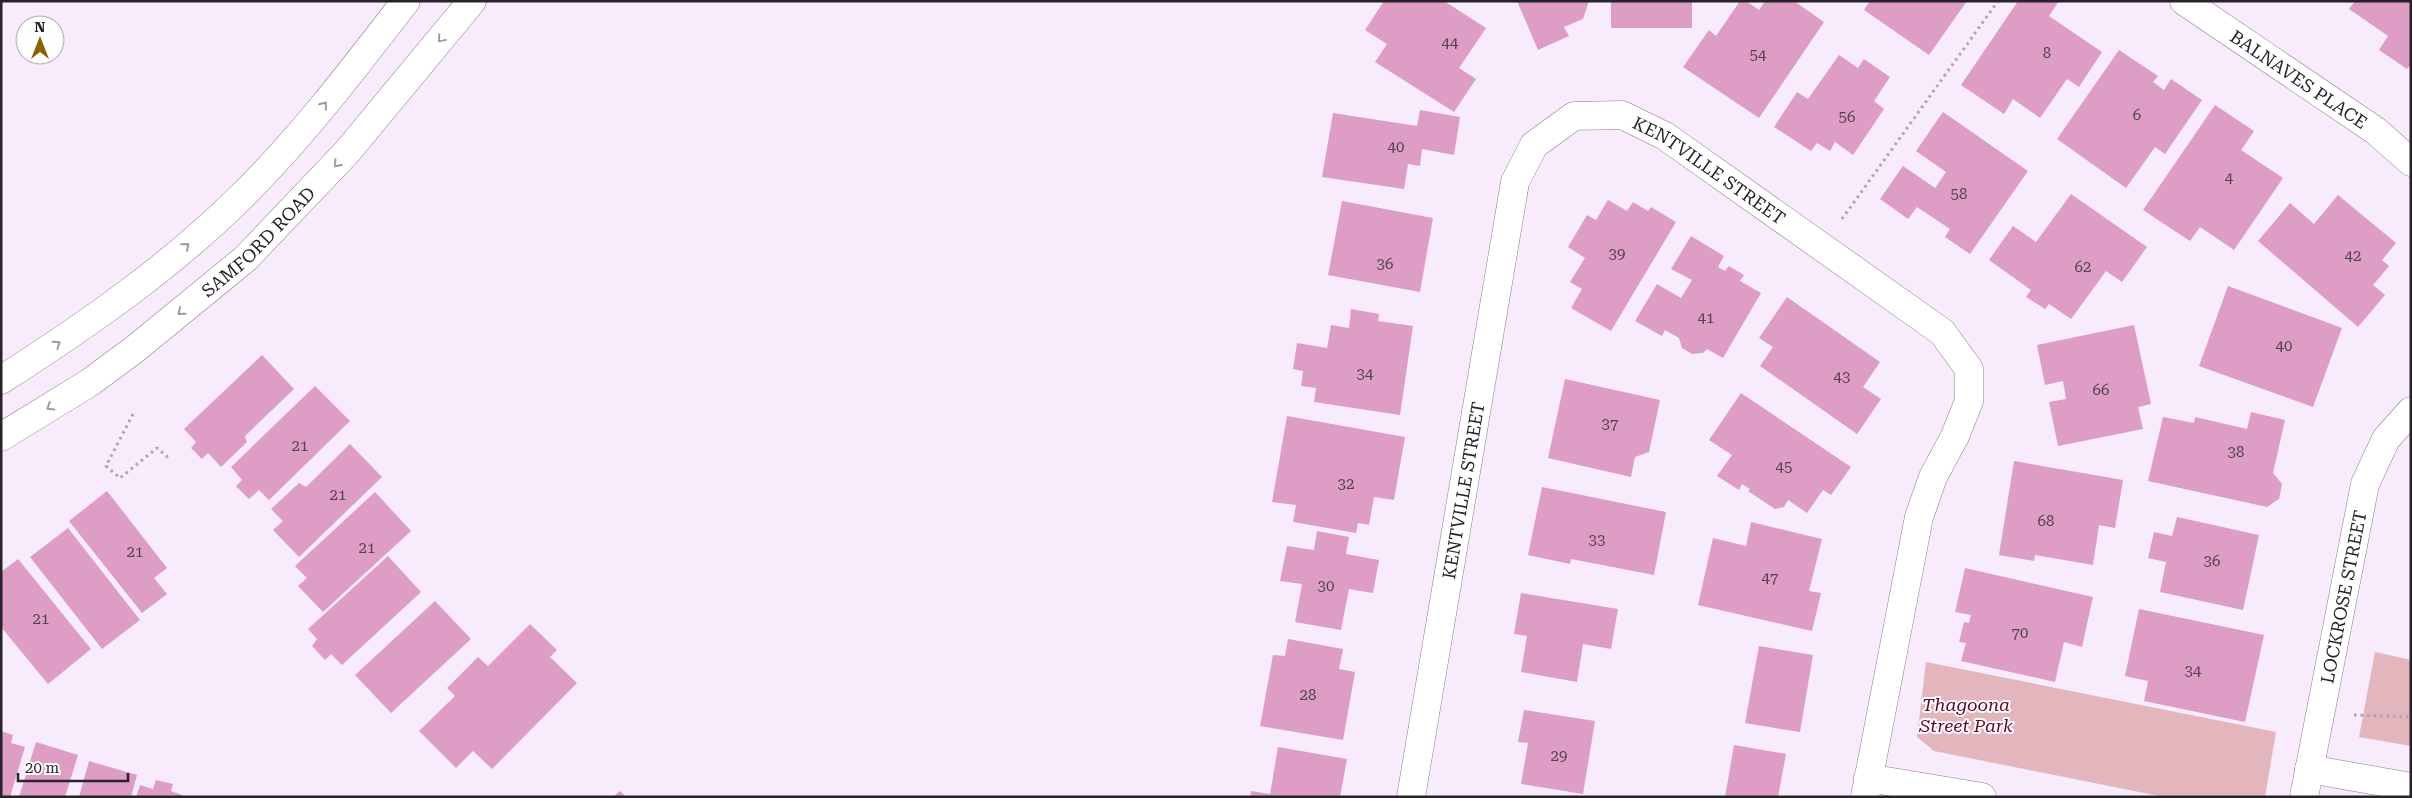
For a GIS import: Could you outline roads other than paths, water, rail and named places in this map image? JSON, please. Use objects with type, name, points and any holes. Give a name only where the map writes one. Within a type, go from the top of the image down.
[{"type":"street","points":[[1,380],[119,302],[244,194],[307,125],[406,1]]},
{"type":"street","name":"SAMFORD ROAD","points":[[1,437],[89,383],[135,349],[245,259],[347,152],[472,1]]},
{"type":"street","name":"BALNAVES PLACE","points":[[2184,1],[2376,131],[2411,162]]},
{"type":"street","name":"KENTVILLE STREET","points":[[1411,797],[1515,182],[1534,145],[1574,116],[1622,115],[1665,136],[1942,332],[1969,369],[1969,401],[1955,436],[1933,476],[1919,517],[1866,787]]},
{"type":"street","name":"LOCKROSE STREET","points":[[2304,797],[2365,484],[2386,439],[2411,411]]},
{"type":"street","points":[[2310,769],[2411,787]]},
{"type":"street","points":[[1866,787],[1982,797]]},
{"type":"park label","name":"Thagoona Street Park","points":[[1966,714]]}]
